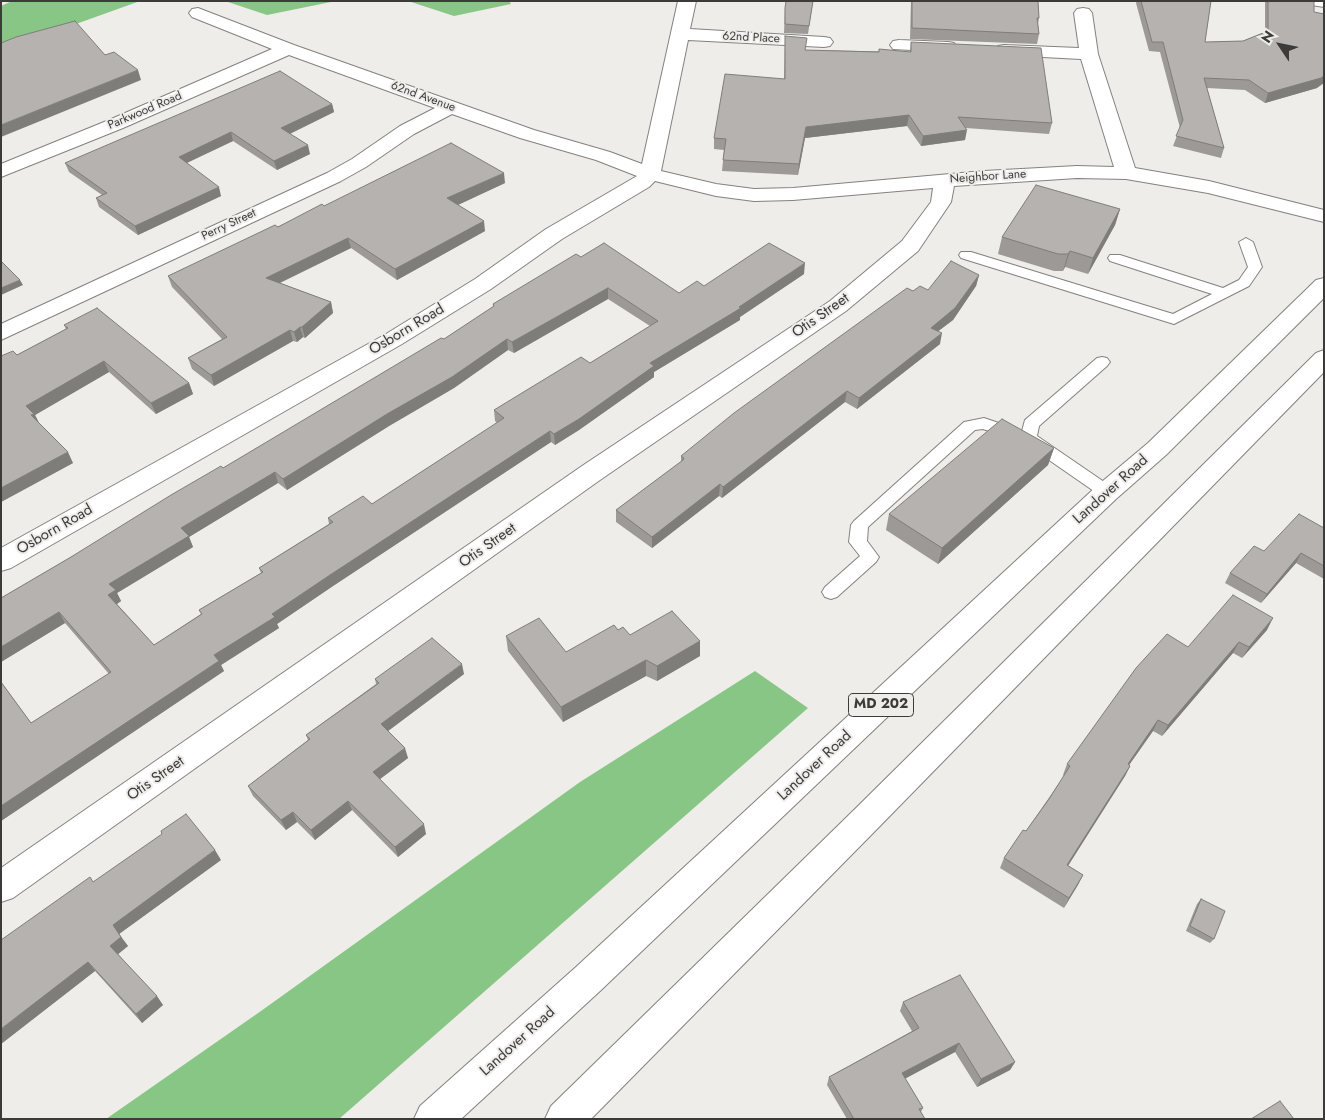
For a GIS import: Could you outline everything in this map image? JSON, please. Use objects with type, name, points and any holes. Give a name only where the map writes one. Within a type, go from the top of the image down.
[{"type":"street","points":[[650,174],[687,1]]},
{"type":"street","points":[[1317,1],[1324,2]]},
{"type":"street","name":"62nd Avenue","points":[[198,13],[288,49],[450,107],[527,134],[603,156],[650,174]]},
{"type":"street","points":[[1084,13],[1089,54],[1126,173]]},
{"type":"street","name":"62nd Place","points":[[679,34],[824,42]]},
{"type":"street","points":[[899,45],[966,48]]},
{"type":"street","name":"Parkwood Road","points":[[1,171],[124,121],[288,49]]},
{"type":"street","points":[[985,49],[1089,54]]},
{"type":"street","name":"Perry Street","points":[[1,333],[360,163],[407,130],[450,107]]},
{"type":"street","name":"Neighbor Lane","points":[[650,174],[684,184],[754,195],[1077,172],[1126,173],[1209,187],[1324,216]]},
{"type":"street","name":"Osborn Road","points":[[1,561],[394,339],[483,284],[554,234],[642,183],[650,174]]},
{"type":"street","name":"Otis Street","points":[[1,887],[591,473],[838,306],[910,246],[941,202],[945,180]]},
{"type":"street","name":"Landover Road","points":[[433,1119],[602,966],[1106,492],[1157,449],[1324,286]]},
{"type":"street","points":[[564,1119],[865,820],[1324,358]]},
{"type":"lane","points":[[966,256],[1174,319],[1244,282],[1255,267],[1246,242]]},
{"type":"lane","points":[[1115,258],[1224,293]]},
{"type":"lane","points":[[1028,438],[1031,424],[1102,362]]},
{"type":"lane","points":[[832,592],[870,557],[858,542],[860,525],[970,426],[984,423],[1028,438],[1106,492]]},
{"type":"green space","points":[[12,1],[140,1],[1,51],[1,6]]},
{"type":"green space","points":[[225,1],[336,1],[267,15]]},
{"type":"green space","points":[[408,1],[509,1],[511,4],[454,16]]},
{"type":"green space","points":[[755,671],[808,708],[339,1119],[106,1119],[261,1011],[580,782]]},
{"type":"building","points":[[786,1],[813,1],[809,26],[785,24]]},
{"type":"building","points":[[912,1],[1038,1],[1039,18],[1037,18],[1039,34],[912,28]]},
{"type":"building","points":[[1141,1],[1211,1],[1205,42],[1243,41],[1268,31],[1268,1],[1314,1],[1314,12],[1324,14],[1324,76],[1268,93],[1249,80],[1204,78],[1224,148],[1176,136],[1183,120],[1163,42],[1152,42]]},
{"type":"building","points":[[75,21],[105,55],[114,52],[138,70],[1,125],[1,43]]},
{"type":"building","points":[[785,36],[807,38],[805,50],[879,52],[879,49],[911,52],[911,42],[1041,48],[1052,123],[958,117],[967,130],[923,136],[909,115],[806,127],[799,164],[723,160],[726,139],[714,138],[725,74],[785,79]]},
{"type":"building","points":[[280,71],[332,104],[281,128],[308,145],[274,161],[231,132],[179,157],[219,187],[135,226],[96,198],[107,193],[65,163]]},
{"type":"building","points":[[451,143],[504,173],[447,198],[484,221],[395,269],[348,238],[266,278],[331,302],[302,327],[294,332],[290,330],[211,375],[188,358],[227,337],[168,276],[275,225],[278,227],[322,204],[324,206]]},
{"type":"building","points":[[1036,185],[1120,209],[1093,258],[1070,251],[1068,254],[1058,254],[1002,237]]},
{"type":"building","points":[[604,243],[679,293],[697,281],[704,286],[769,243],[805,263],[739,307],[741,308],[650,363],[654,366],[579,419],[554,434],[550,431],[272,614],[275,617],[214,655],[219,661],[1,806],[1,682],[31,723],[111,672],[59,612],[1,647],[1,598],[171,495],[221,466],[223,468],[441,338],[444,339],[494,306],[493,304],[576,254],[581,257]],"holes":[[[608,288],[658,321],[590,363],[581,357],[494,410],[504,418],[372,504],[363,496],[328,518],[333,522],[259,568],[263,572],[199,610],[202,614],[154,645],[108,595],[116,590],[109,584],[189,536],[181,528],[275,472],[283,479],[387,414],[452,377],[507,339],[512,342]]]},
{"type":"building","points":[[1,261],[20,280],[1,288]]},
{"type":"building","points":[[951,261],[979,275],[955,308],[931,328],[942,333],[859,398],[847,391],[723,487],[720,484],[652,537],[616,510],[683,460],[684,458],[681,456],[734,413],[907,288],[913,291],[920,286],[928,290]]},
{"type":"building","points":[[97,308],[189,383],[151,403],[104,361],[26,406],[34,414],[31,415],[68,452],[1,488],[1,356],[13,351],[17,355],[68,328],[64,325]]},
{"type":"building","points":[[1002,419],[1054,448],[942,548],[889,514]]},
{"type":"building","points":[[1299,514],[1324,528],[1324,566],[1301,553],[1267,594],[1230,573],[1254,546],[1264,551]]},
{"type":"building","points":[[1233,595],[1273,618],[1249,647],[1239,642],[1168,725],[1158,720],[1128,764],[1130,766],[1067,865],[1083,875],[1069,898],[1004,858],[1023,830],[1026,831],[1049,799],[1070,766],[1067,764],[1136,668],[1167,634],[1188,647]]},
{"type":"building","points":[[672,611],[700,641],[657,666],[646,660],[561,707],[506,636],[539,618],[566,652],[614,625],[618,630],[623,627],[630,635]]},
{"type":"building","points":[[432,638],[462,664],[381,724],[405,748],[373,772],[424,824],[395,847],[348,801],[311,830],[293,812],[281,820],[248,786],[310,739],[306,735],[379,683],[375,679]]},
{"type":"building","points":[[186,814],[215,850],[113,925],[121,937],[110,946],[157,996],[136,1014],[88,962],[1,1029],[1,940],[90,877],[93,882],[162,834],[161,831]]},
{"type":"building","points":[[1201,899],[1225,911],[1214,939],[1190,926]]},
{"type":"building","points":[[960,975],[1015,1062],[981,1079],[959,1043],[902,1073],[923,1108],[919,1109],[925,1119],[854,1119],[829,1077],[919,1028],[903,1002]]},
{"type":"building","points":[[1280,1101],[1294,1119],[1251,1119]]}]
